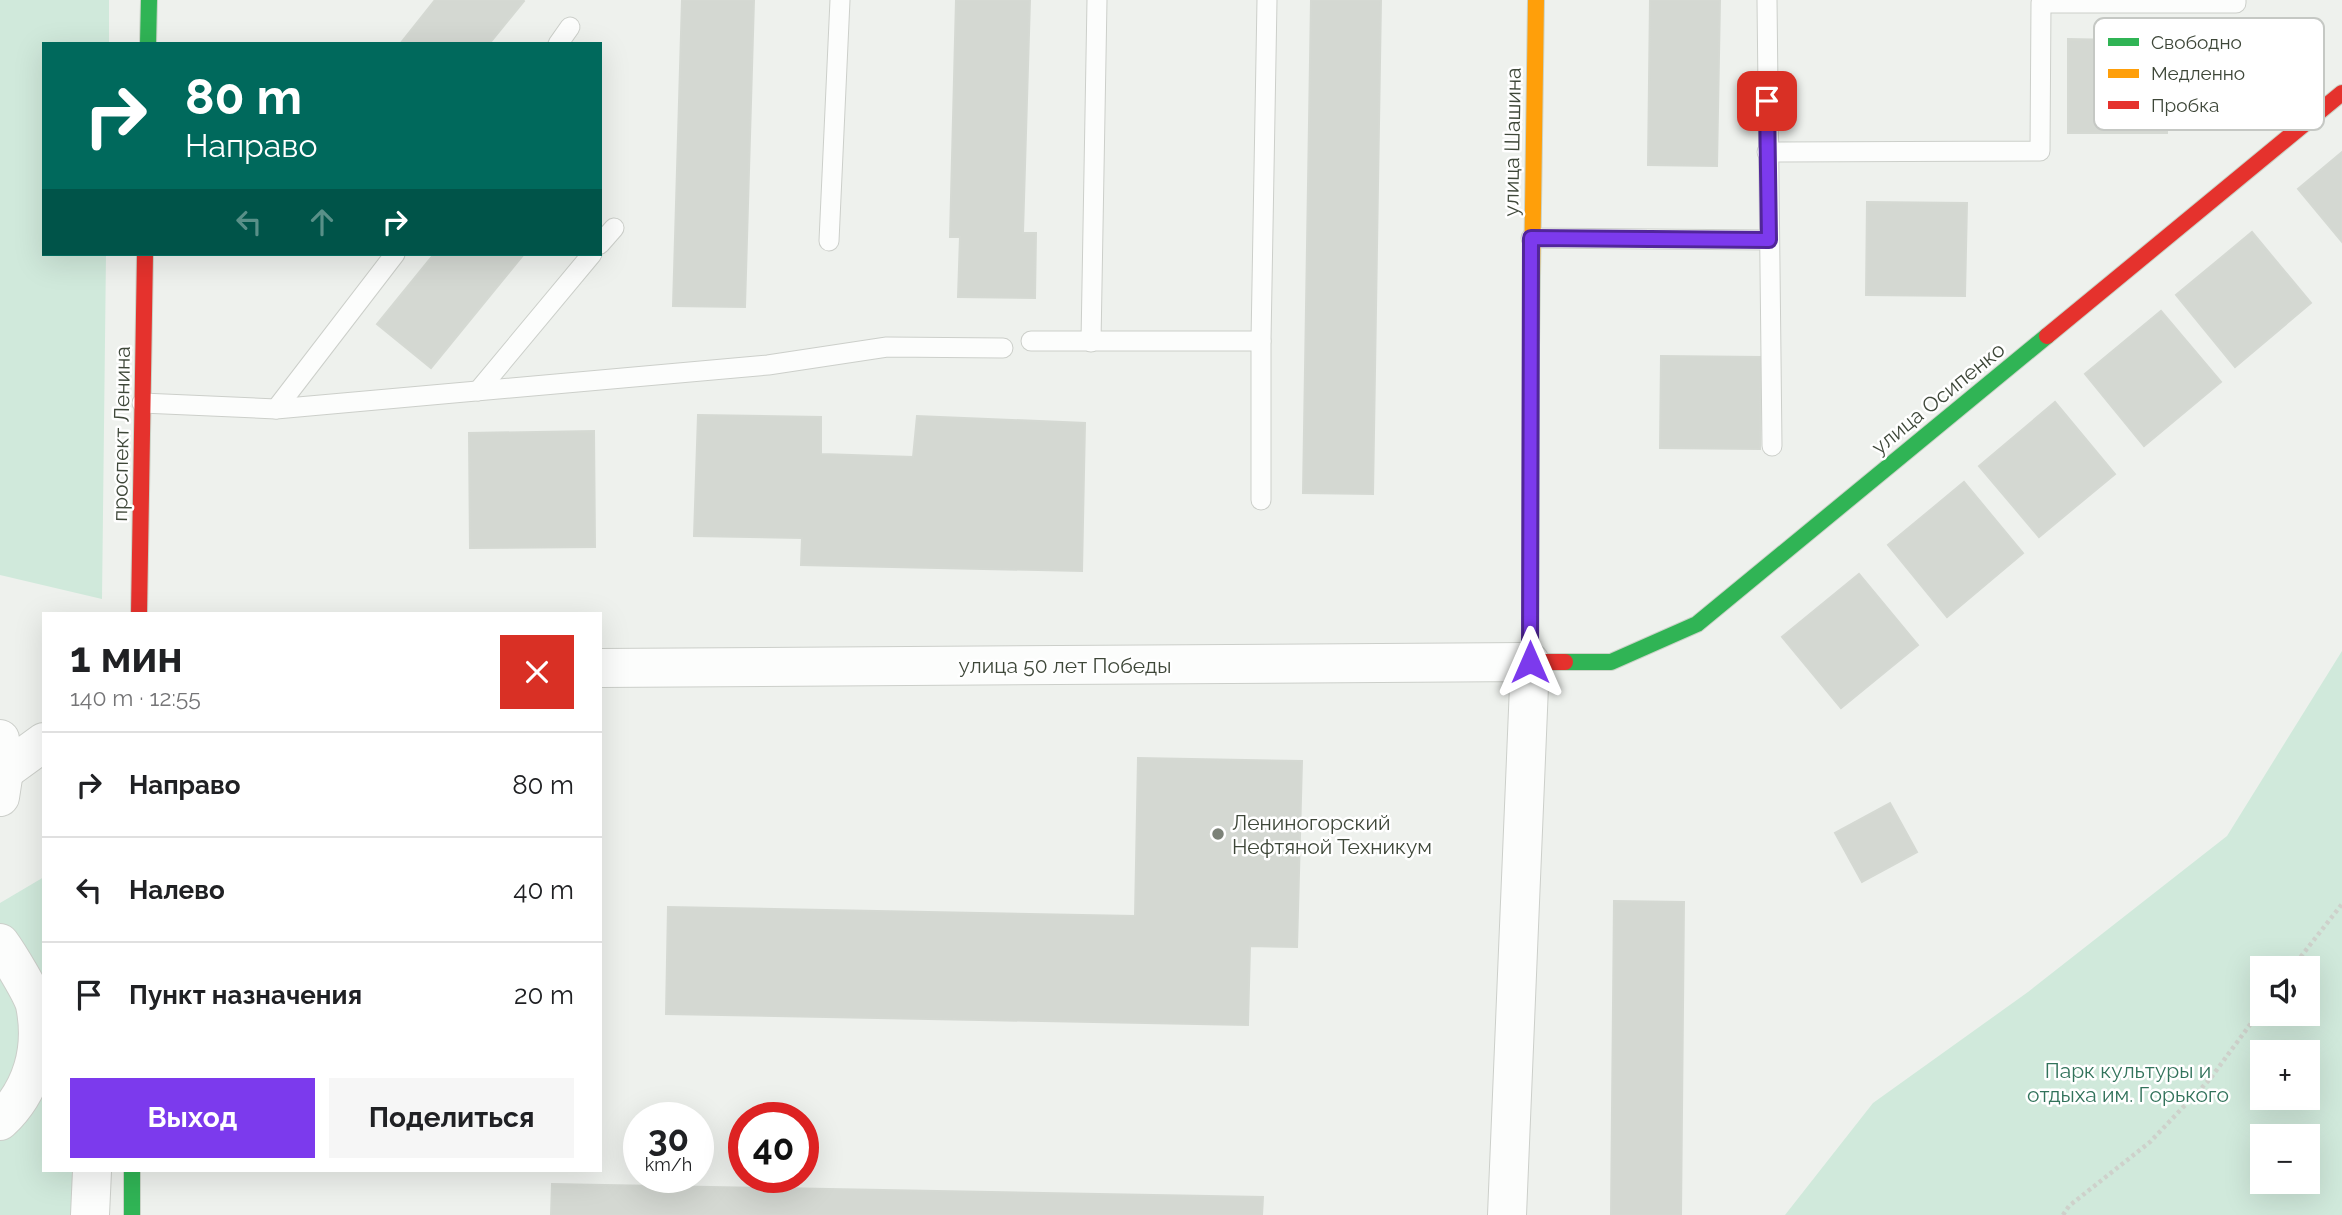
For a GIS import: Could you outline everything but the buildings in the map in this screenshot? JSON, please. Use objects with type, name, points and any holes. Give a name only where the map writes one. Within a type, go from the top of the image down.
[{"type":"street","points":[[148,42],[149,0]]},
{"type":"street","name":"улица Шашина","points":[[1530,662],[1531,238],[1536,0]]},
{"type":"street","name":"улица Осипенко","points":[[2324,108],[2342,93]]},
{"type":"street","name":"улица Осипенко","points":[[1530,662],[1611,662],[1697,624],[2297,130]]},
{"type":"street","name":"проспект Ленина","points":[[139,612],[145,256]]},
{"type":"street","points":[[1507,1215],[1530,662]]},
{"type":"street","name":"улица 50 лет Победы","points":[[602,668],[1530,662]]},
{"type":"street","points":[[1,769],[42,743]]},
{"type":"street","points":[[0,943],[26,1004],[37,1051],[30,1080],[14,1107],[0,1121]]},
{"type":"street","points":[[90,1215],[92,1172]]},
{"type":"street","points":[[132,1172],[132,1215]]},
{"type":"lane","points":[[828,241],[840,0]]},
{"type":"lane","points":[[1091,342],[1097,0]]},
{"type":"lane","points":[[1261,500],[1267,0]]},
{"type":"lane","points":[[1767,0],[1772,446]]},
{"type":"lane","points":[[1768,152],[2040,151],[2041,3],[2236,3],[2236,0]]},
{"type":"lane","points":[[559,42],[570,27]]},
{"type":"lane","points":[[602,242],[614,228]]},
{"type":"lane","points":[[1531,238],[1769,240]]},
{"type":"lane","points":[[276,409],[393,256]]},
{"type":"lane","points":[[478,391],[590,256]]},
{"type":"lane","points":[[1031,341],[1261,341]]},
{"type":"lane","points":[[142,403],[276,409],[768,365],[887,347],[1003,348]]},
{"type":"path","points":[[2301,956],[2342,904]]},
{"type":"path","points":[[2063,1215],[2069,1206],[2150,1142],[2210,1079],[2250,1025]]},
{"type":"green space","points":[[0,0],[109,0],[109,42],[42,42],[42,256],[106,256],[102,599],[0,575]]},
{"type":"green space","name":"Парк культуры и отдыха им. Горького","points":[[2342,651],[2342,1215],[1785,1215],[1873,1103],[2028,992],[2227,836]]},
{"type":"green space","points":[[42,878],[42,1172],[95,1172],[94,1215],[0,1215],[0,903]]},
{"type":"traffic: fast","points":[[148,42],[149,0]]},
{"type":"traffic: fast","points":[[1565,662],[1611,662],[1697,624],[2047,336]]},
{"type":"traffic: fast","points":[[132,1172],[132,1215]]},
{"type":"traffic: slow","points":[[1531,346],[1536,0]]},
{"type":"traffic: jam","points":[[2324,108],[2342,93]]},
{"type":"traffic: jam","points":[[2047,336],[2297,130]]},
{"type":"traffic: jam","points":[[139,612],[145,256]]},
{"type":"traffic: jam","points":[[1531,346],[1530,662],[1565,662]]},
{"type":"place","name":"Лениногорский Нефтяной Техникум","points":[[1218,834]]},
{"type":"route","points":[[1530,662],[1531,238],[1769,240],[1767,101]]}]
